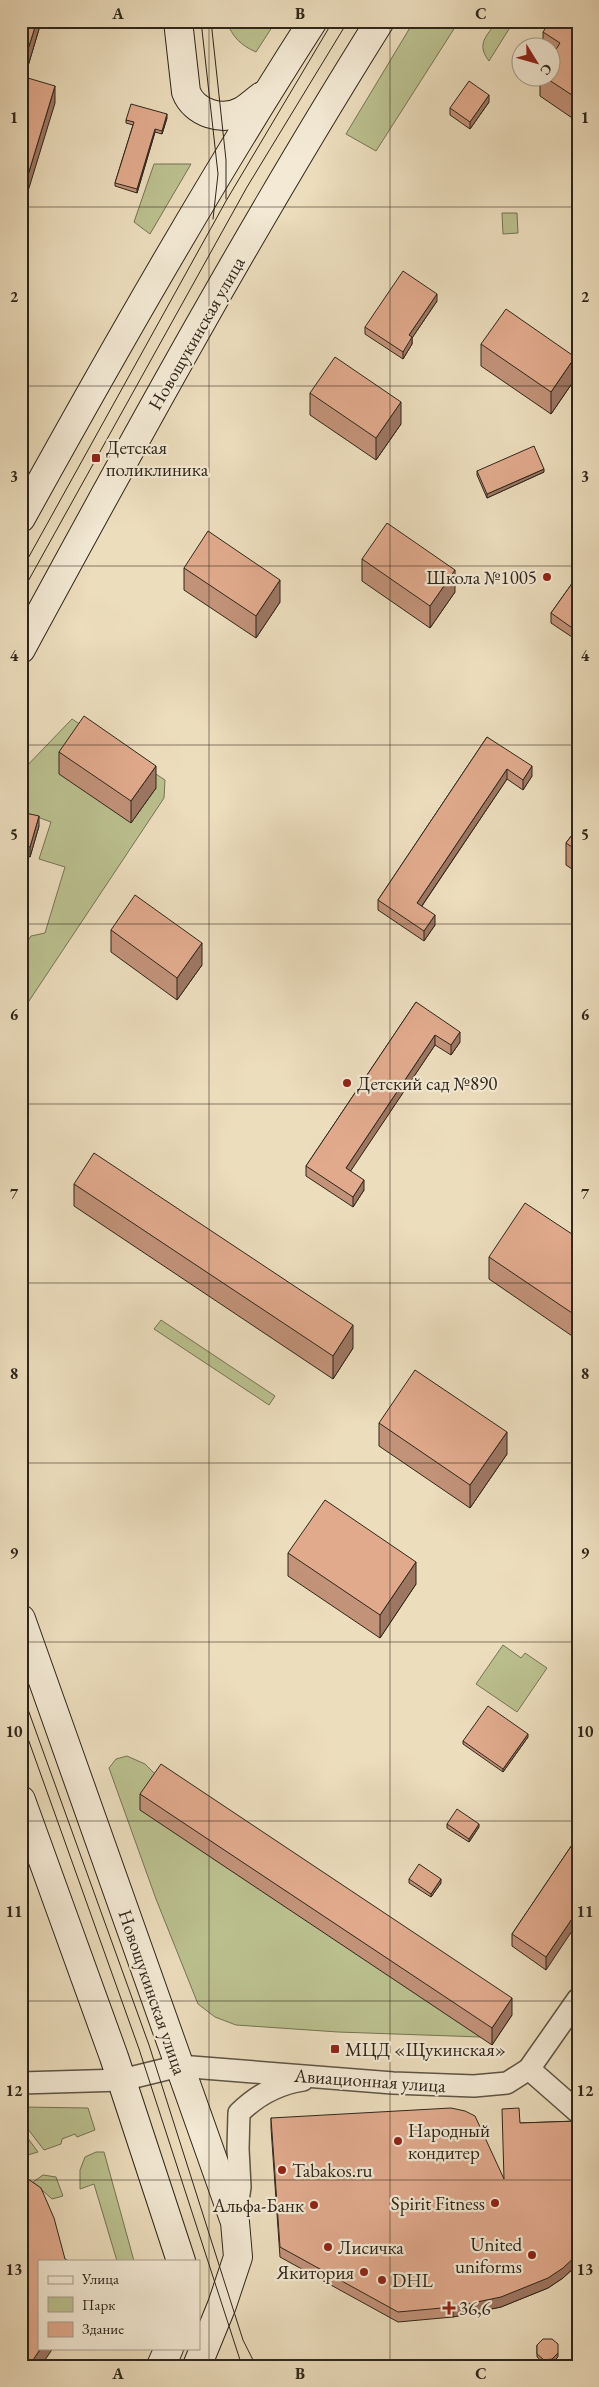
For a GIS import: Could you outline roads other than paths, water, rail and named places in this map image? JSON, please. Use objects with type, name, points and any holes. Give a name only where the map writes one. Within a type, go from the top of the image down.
[{"type":"main road","points":[[178,21],[186,92],[189,101],[204,111],[228,116],[242,111],[269,91]]},
{"type":"main road","points":[[21,518],[149,292],[313,21]]},
{"type":"main road","name":"Новощукинская улица","points":[[21,649],[129,451],[233,267],[380,21]]},
{"type":"main road","name":"Новощукинская улица","points":[[21,1619],[235,2222],[238,2257],[222,2305],[197,2366]]},
{"type":"main road","points":[[21,1800],[122,2080],[181,2260]]},
{"type":"main road","points":[[161,2366],[168,2350]]},
{"type":"street","name":"Авиационная улица","points":[[21,2083],[122,2080],[179,2066],[320,2078],[474,2086],[507,2083],[530,2069],[578,1999]]},
{"type":"street","points":[[530,2069],[578,2112]]},
{"type":"street","points":[[235,2222],[240,2187],[239,2113],[259,2095],[288,2082],[320,2078]]},
{"type":"tram line","points":[[201,21],[218,174],[213,219]]},
{"type":"tram line","points":[[211,21],[226,160],[226,199]]},
{"type":"tram line","points":[[21,571],[226,201],[333,21]]},
{"type":"tram line","points":[[21,594],[247,187],[348,21]]},
{"type":"tram line","points":[[21,1690],[149,2045],[243,2340],[256,2366]]},
{"type":"tram line","points":[[21,1719],[139,2049],[242,2366]]},
{"type":"place","name":"Детская поликлиника","points":[[96,458]]},
{"type":"place","name":"Школа №1005","points":[[547,577]]},
{"type":"place","name":"Детский сад №890","points":[[347,1083]]},
{"type":"place","name":"МЦД «Щукинская»","points":[[335,2049]]},
{"type":"place","name":"Народный кондитер","points":[[398,2141]]},
{"type":"place","name":"Tabakos.ru","points":[[282,2170]]},
{"type":"place","name":"Spirit Fitness","points":[[495,2203]]},
{"type":"place","name":"Альфа-Банк","points":[[314,2205]]},
{"type":"place","name":"Лисичка","points":[[328,2247]]},
{"type":"place","name":"United uniforms","points":[[532,2255]]},
{"type":"place","name":"Якитория","points":[[364,2272]]},
{"type":"place","name":"DHL","points":[[382,2280]]},
{"type":"place","name":"36,6","points":[[449,2308]]}]
